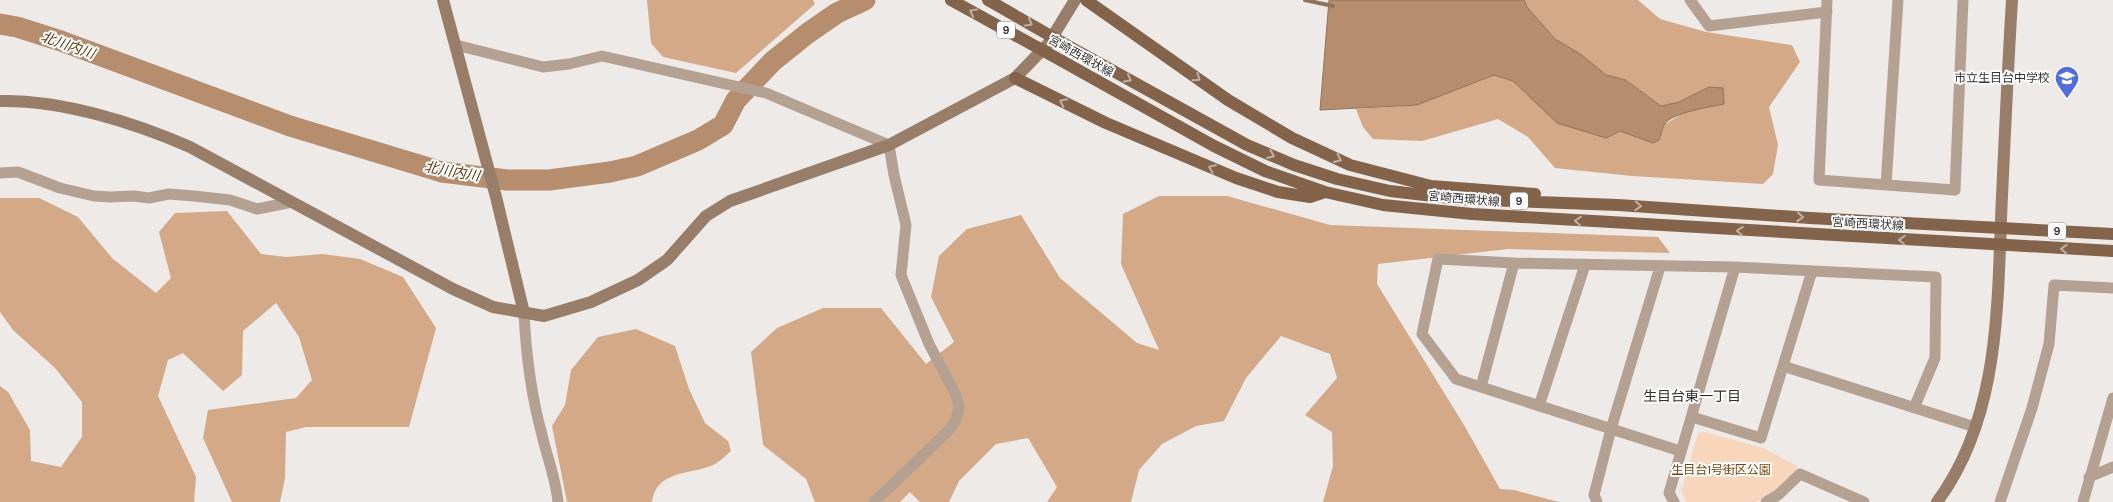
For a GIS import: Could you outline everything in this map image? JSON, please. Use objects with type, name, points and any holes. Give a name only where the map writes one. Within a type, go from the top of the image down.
[{"type":"main road","name":"宮崎西環状線","points":[[951,0],[1214,146],[1265,171],[1325,192],[1383,206],[1472,214],[2113,252]]},
{"type":"main road","name":"宮崎西環状線","points":[[988,0],[1247,145],[1294,165],[1337,179],[1390,191],[1459,199],[1618,205],[1810,218],[2113,234]]},
{"type":"main road","points":[[1086,0],[1228,100],[1292,138],[1350,165],[1432,186],[1605,198],[1618,205]]},
{"type":"main road","points":[[1015,78],[1106,123],[1236,178],[1278,192],[1302,196],[1310,197],[1325,192]]},
{"type":"street","points":[[443,0],[496,197],[524,313],[526,354],[541,434],[557,486],[558,502]]},
{"type":"street","points":[[0,101],[23,101],[88,112],[166,137],[190,147],[453,289],[493,307],[544,316],[591,302],[638,280],[667,260],[706,216],[730,201],[889,144],[1015,78],[1048,44],[1075,0]]},
{"type":"street","points":[[1690,0],[1709,26],[1827,6],[1819,180],[1955,190],[1964,0]]},
{"type":"street","points":[[1886,185],[1898,0]]},
{"type":"street","points":[[1937,502],[1949,486],[1961,463],[1975,427],[1991,370],[2001,245],[2012,0]]},
{"type":"street","points":[[456,45],[543,67],[569,64],[602,56],[766,93],[889,144]]},
{"type":"street","points":[[874,502],[947,432],[956,420],[959,406],[956,394],[929,344],[901,275],[906,225],[889,144]]},
{"type":"street","points":[[0,173],[18,172],[60,188],[110,198],[134,196],[149,198],[168,194],[230,200],[257,208],[292,202]]},
{"type":"street","points":[[1680,451],[1456,379],[1422,334],[1438,259],[1585,265],[1735,267],[1936,277],[1935,358],[1914,408]]},
{"type":"street","points":[[1481,387],[1514,263]]},
{"type":"street","points":[[1539,406],[1585,265]]},
{"type":"street","points":[[1598,502],[1594,496],[1611,429],[1660,267]]},
{"type":"street","points":[[1674,502],[1669,493],[1735,267]]},
{"type":"street","points":[[1692,417],[1761,438],[1812,271]]},
{"type":"street","points":[[2000,502],[2032,408],[2049,344],[2054,285],[2113,288]]},
{"type":"street","points":[[1784,366],[1975,427]]},
{"type":"street","points":[[2083,502],[2113,398]]},
{"type":"street","points":[[2089,478],[2113,468]]},
{"type":"street","points":[[1766,502],[1778,495],[1800,474],[1864,502]]},
{"type":"green space","name":"生目台1号街区公園","points":[[1704,432],[1763,448],[1797,466],[1797,469],[1775,491],[1756,502],[1687,502],[1681,492],[1698,433]]},
{"type":"shaded area","points":[[647,0],[813,0],[815,4],[736,73],[663,57],[651,43]]},
{"type":"shaded area","points":[[1329,0],[1524,0],[1527,7],[1555,39],[1582,55],[1606,75],[1626,80],[1661,106],[1679,102],[1709,87],[1723,88],[1724,104],[1683,113],[1668,120],[1664,125],[1659,140],[1653,143],[1620,131],[1606,138],[1557,123],[1513,81],[1494,75],[1417,105],[1320,110]]},
{"type":"shaded area","points":[[1524,0],[1638,0],[1660,19],[1706,32],[1792,45],[1800,62],[1769,107],[1778,145],[1773,174],[1763,184],[1632,176],[1555,168],[1528,137],[1498,119],[1422,141],[1373,139],[1363,127],[1356,109],[1417,105],[1494,75],[1513,81],[1557,123],[1620,131],[1653,143],[1659,140],[1664,125],[1683,113],[1709,87],[1679,102],[1661,106],[1627,80],[1606,75],[1582,55],[1555,39],[1527,7]]},
{"type":"shaded area","points":[[1159,196],[1227,196],[1330,225],[1658,237],[1670,253],[1508,249],[1378,264],[1377,284],[1464,425],[1500,489],[1514,490],[1559,502],[1323,502],[1333,466],[1332,432],[1305,415],[1337,378],[1330,354],[1281,336],[1246,378],[1224,421],[1196,426],[1162,444],[1139,470],[1131,502],[1047,502],[1057,487],[1028,438],[996,444],[959,481],[949,502],[920,502],[910,492],[900,502],[815,502],[806,479],[763,445],[751,352],[777,328],[823,308],[881,308],[926,364],[954,342],[931,297],[939,256],[967,229],[1021,215],[1060,278],[1137,343],[1159,350],[1121,264],[1123,214]]},
{"type":"shaded area","points":[[0,198],[39,198],[78,217],[112,258],[156,293],[171,278],[159,232],[175,213],[227,211],[261,254],[286,257],[323,254],[360,259],[403,277],[436,328],[409,427],[306,427],[286,432],[285,478],[280,502],[232,502],[203,438],[208,410],[296,398],[312,380],[299,337],[276,303],[243,331],[242,375],[223,391],[183,353],[168,360],[158,396],[196,477],[194,502],[0,502],[0,386],[8,392],[30,430],[31,461],[61,467],[82,437],[82,402],[55,368],[13,330],[0,312]]},
{"type":"shaded area","points":[[636,329],[675,346],[689,389],[705,423],[728,441],[731,451],[713,465],[667,479],[660,484],[652,502],[567,502],[552,426],[565,405],[571,370],[598,337]]},
{"type":"waterway","name":"北川内川","points":[[0,24],[17,27],[61,41],[290,126],[442,172],[507,180],[549,180],[610,172],[637,166],[698,140],[723,125],[736,100],[773,61],[837,13],[865,0]]},
{"type":"waterway","points":[[1305,0],[1333,6]]},
{"type":"place","name":"市立生目台中学校","points":[[2067,99]]},
{"type":"district","name":"生目台東一丁目","points":[[1692,396]]}]
